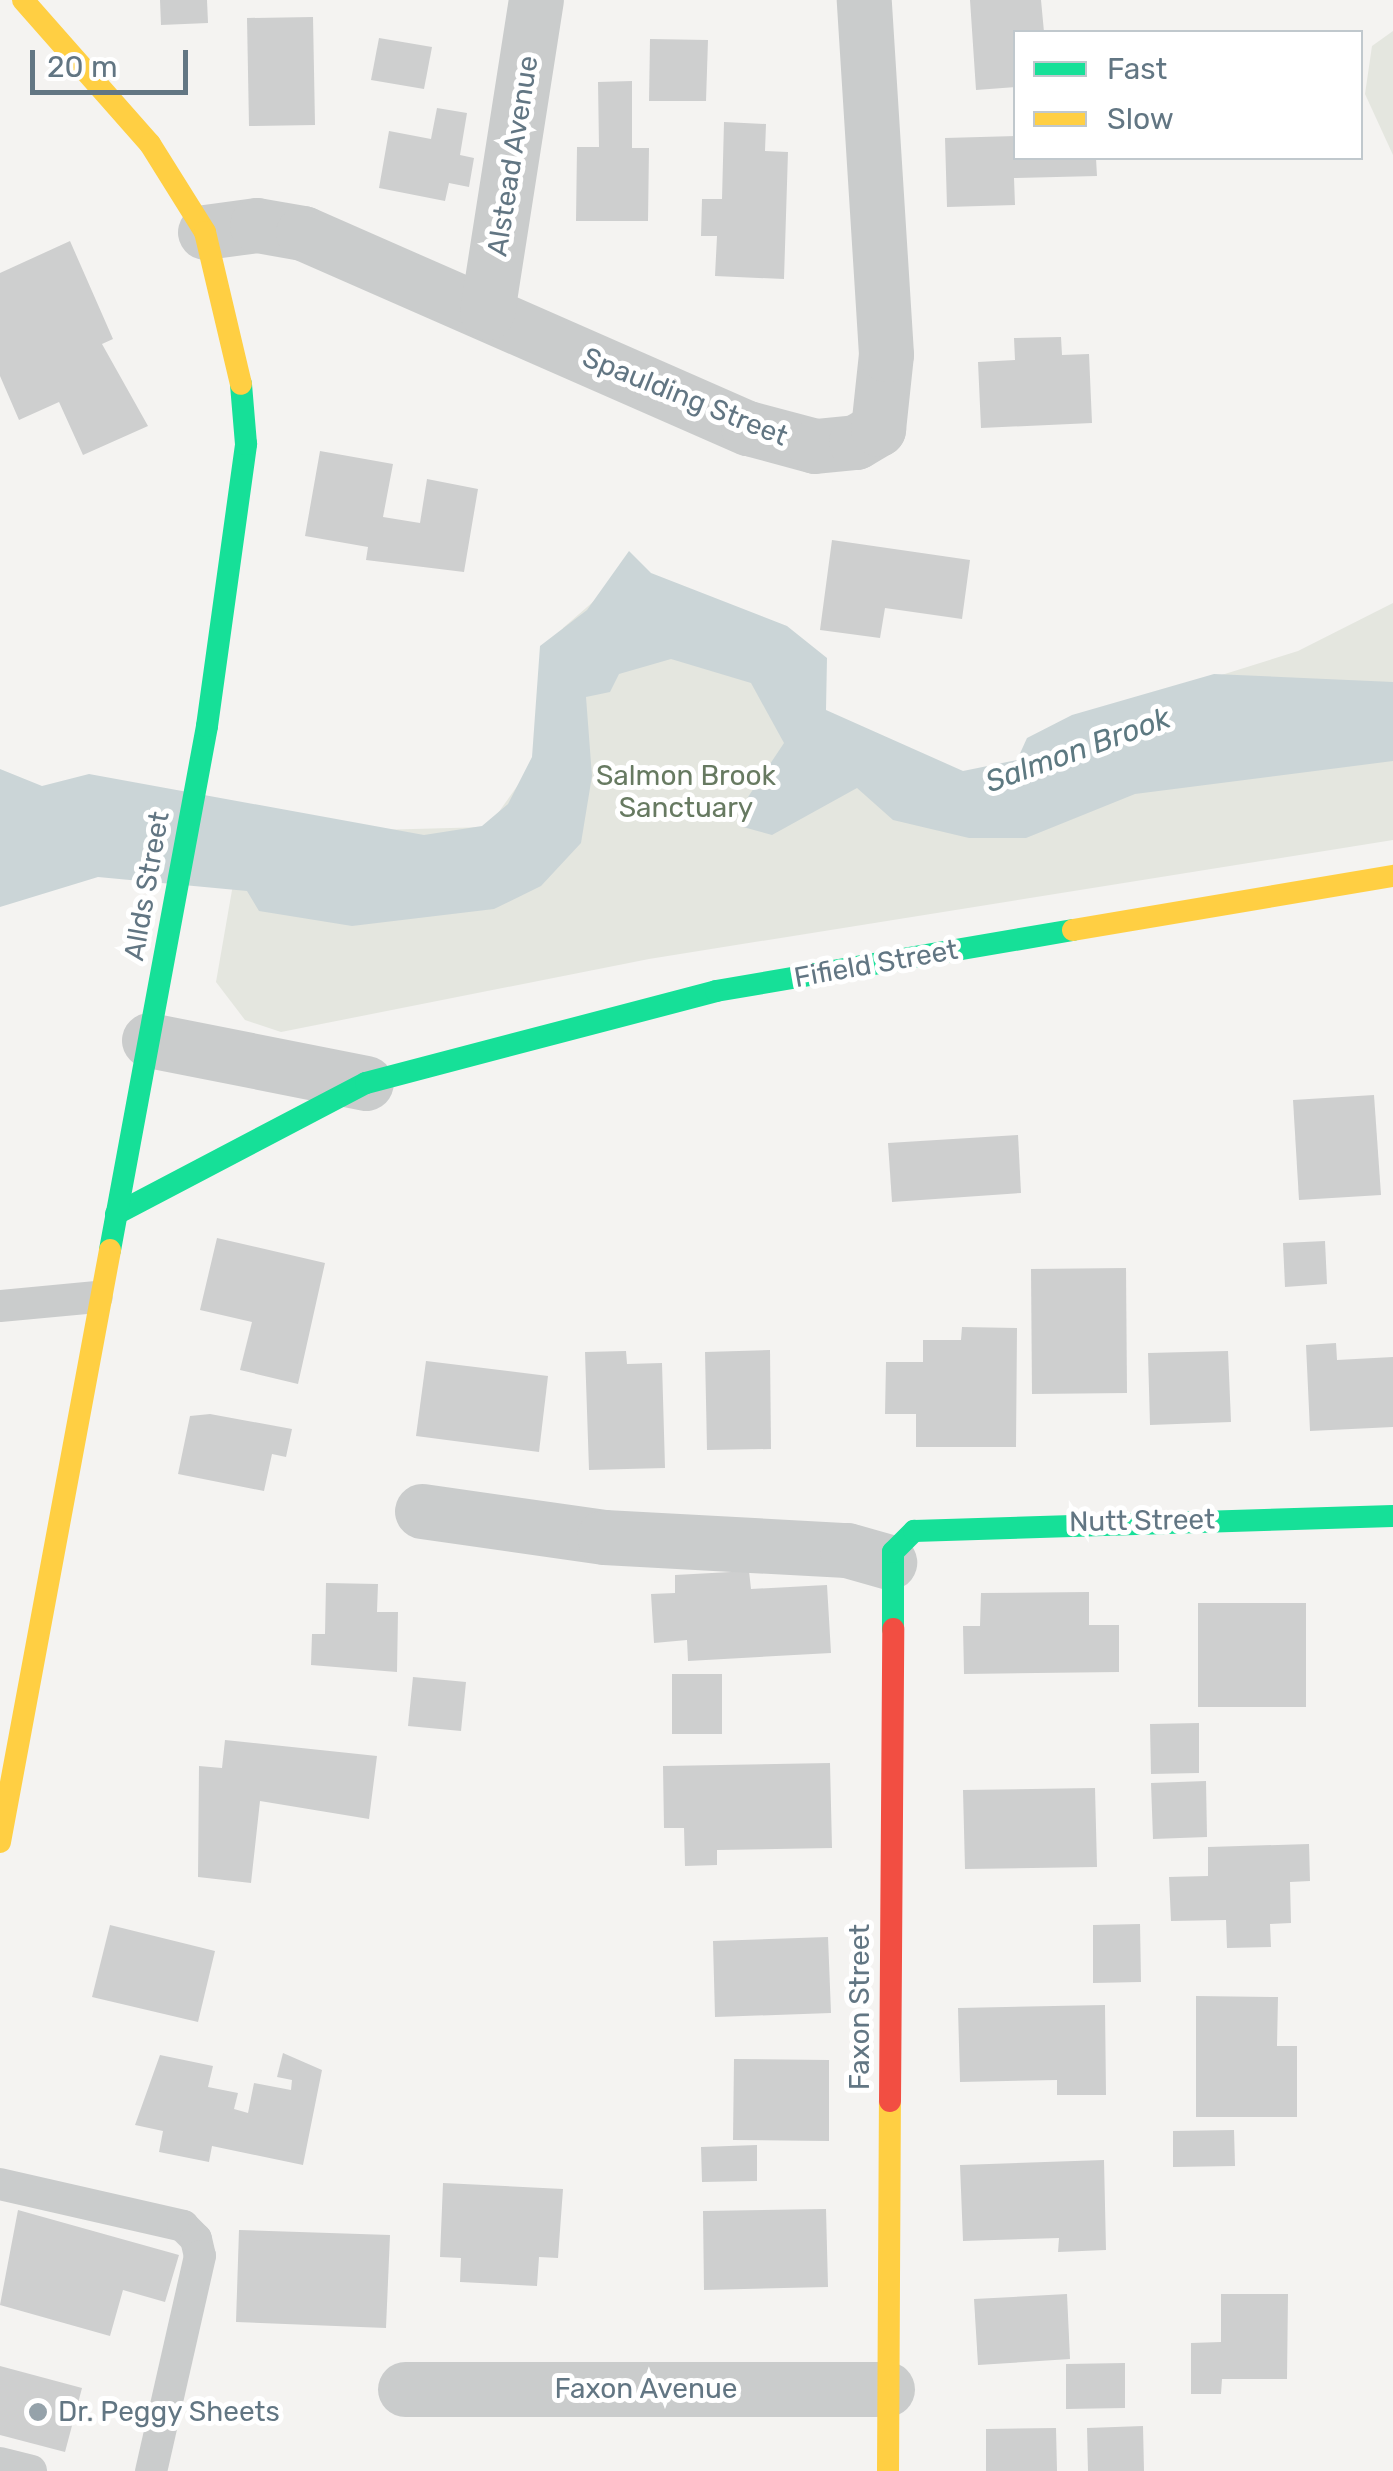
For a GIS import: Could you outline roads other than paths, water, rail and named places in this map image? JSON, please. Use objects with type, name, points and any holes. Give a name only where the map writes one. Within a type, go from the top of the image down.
[{"type":"street","name":"Allds Street","points":[[0,1842],[97,1297],[207,726],[246,444],[237,338],[205,232],[150,144],[23,0]]},
{"type":"street","name":"Alstead Avenue","points":[[486,312],[536,0]]},
{"type":"street","name":"Spaulding Street","points":[[205,232],[282,227],[786,442],[856,442],[878,429],[886,354],[864,0]]},
{"type":"street","name":"Fifield Street","points":[[116,1214],[366,1083],[716,991],[1393,876]]},
{"type":"street","name":"Fifield Street","points":[[149,1040],[366,1083]]},
{"type":"street","name":"Nutt Street","points":[[422,1512],[893,1554],[940,1526],[1393,1516]]},
{"type":"street","name":"Faxon Street","points":[[888,2471],[893,1554]]},
{"type":"street","name":"Faxon Avenue","points":[[406,2389],[887,2390]]},
{"type":"lane","points":[[0,1306],[97,1297]]},
{"type":"lane","points":[[0,2184],[183,2226],[196,2238],[200,2256],[151,2471]]},
{"type":"lane","points":[[0,2462],[31,2471]]},
{"type":"water","name":"Salmon Brook","points":[[629,551],[651,573],[787,626],[827,658],[826,710],[963,771],[1017,760],[1027,738],[1072,715],[1214,674],[1393,682],[1393,761],[1135,794],[1026,838],[969,838],[893,820],[857,788],[772,835],[743,827],[740,809],[784,743],[751,683],[671,659],[619,674],[610,692],[586,697],[592,776],[581,843],[541,886],[494,909],[352,926],[259,911],[247,891],[98,877],[0,907],[0,769],[42,786],[89,774],[424,835],[482,826],[508,804],[532,757],[540,646],[587,610]]},
{"type":"place","name":"Dr. Peggy Sheets","points":[[38,2412]]},
{"type":"park label","name":"Salmon Brook Sanctuary","points":[[686,792]]}]
